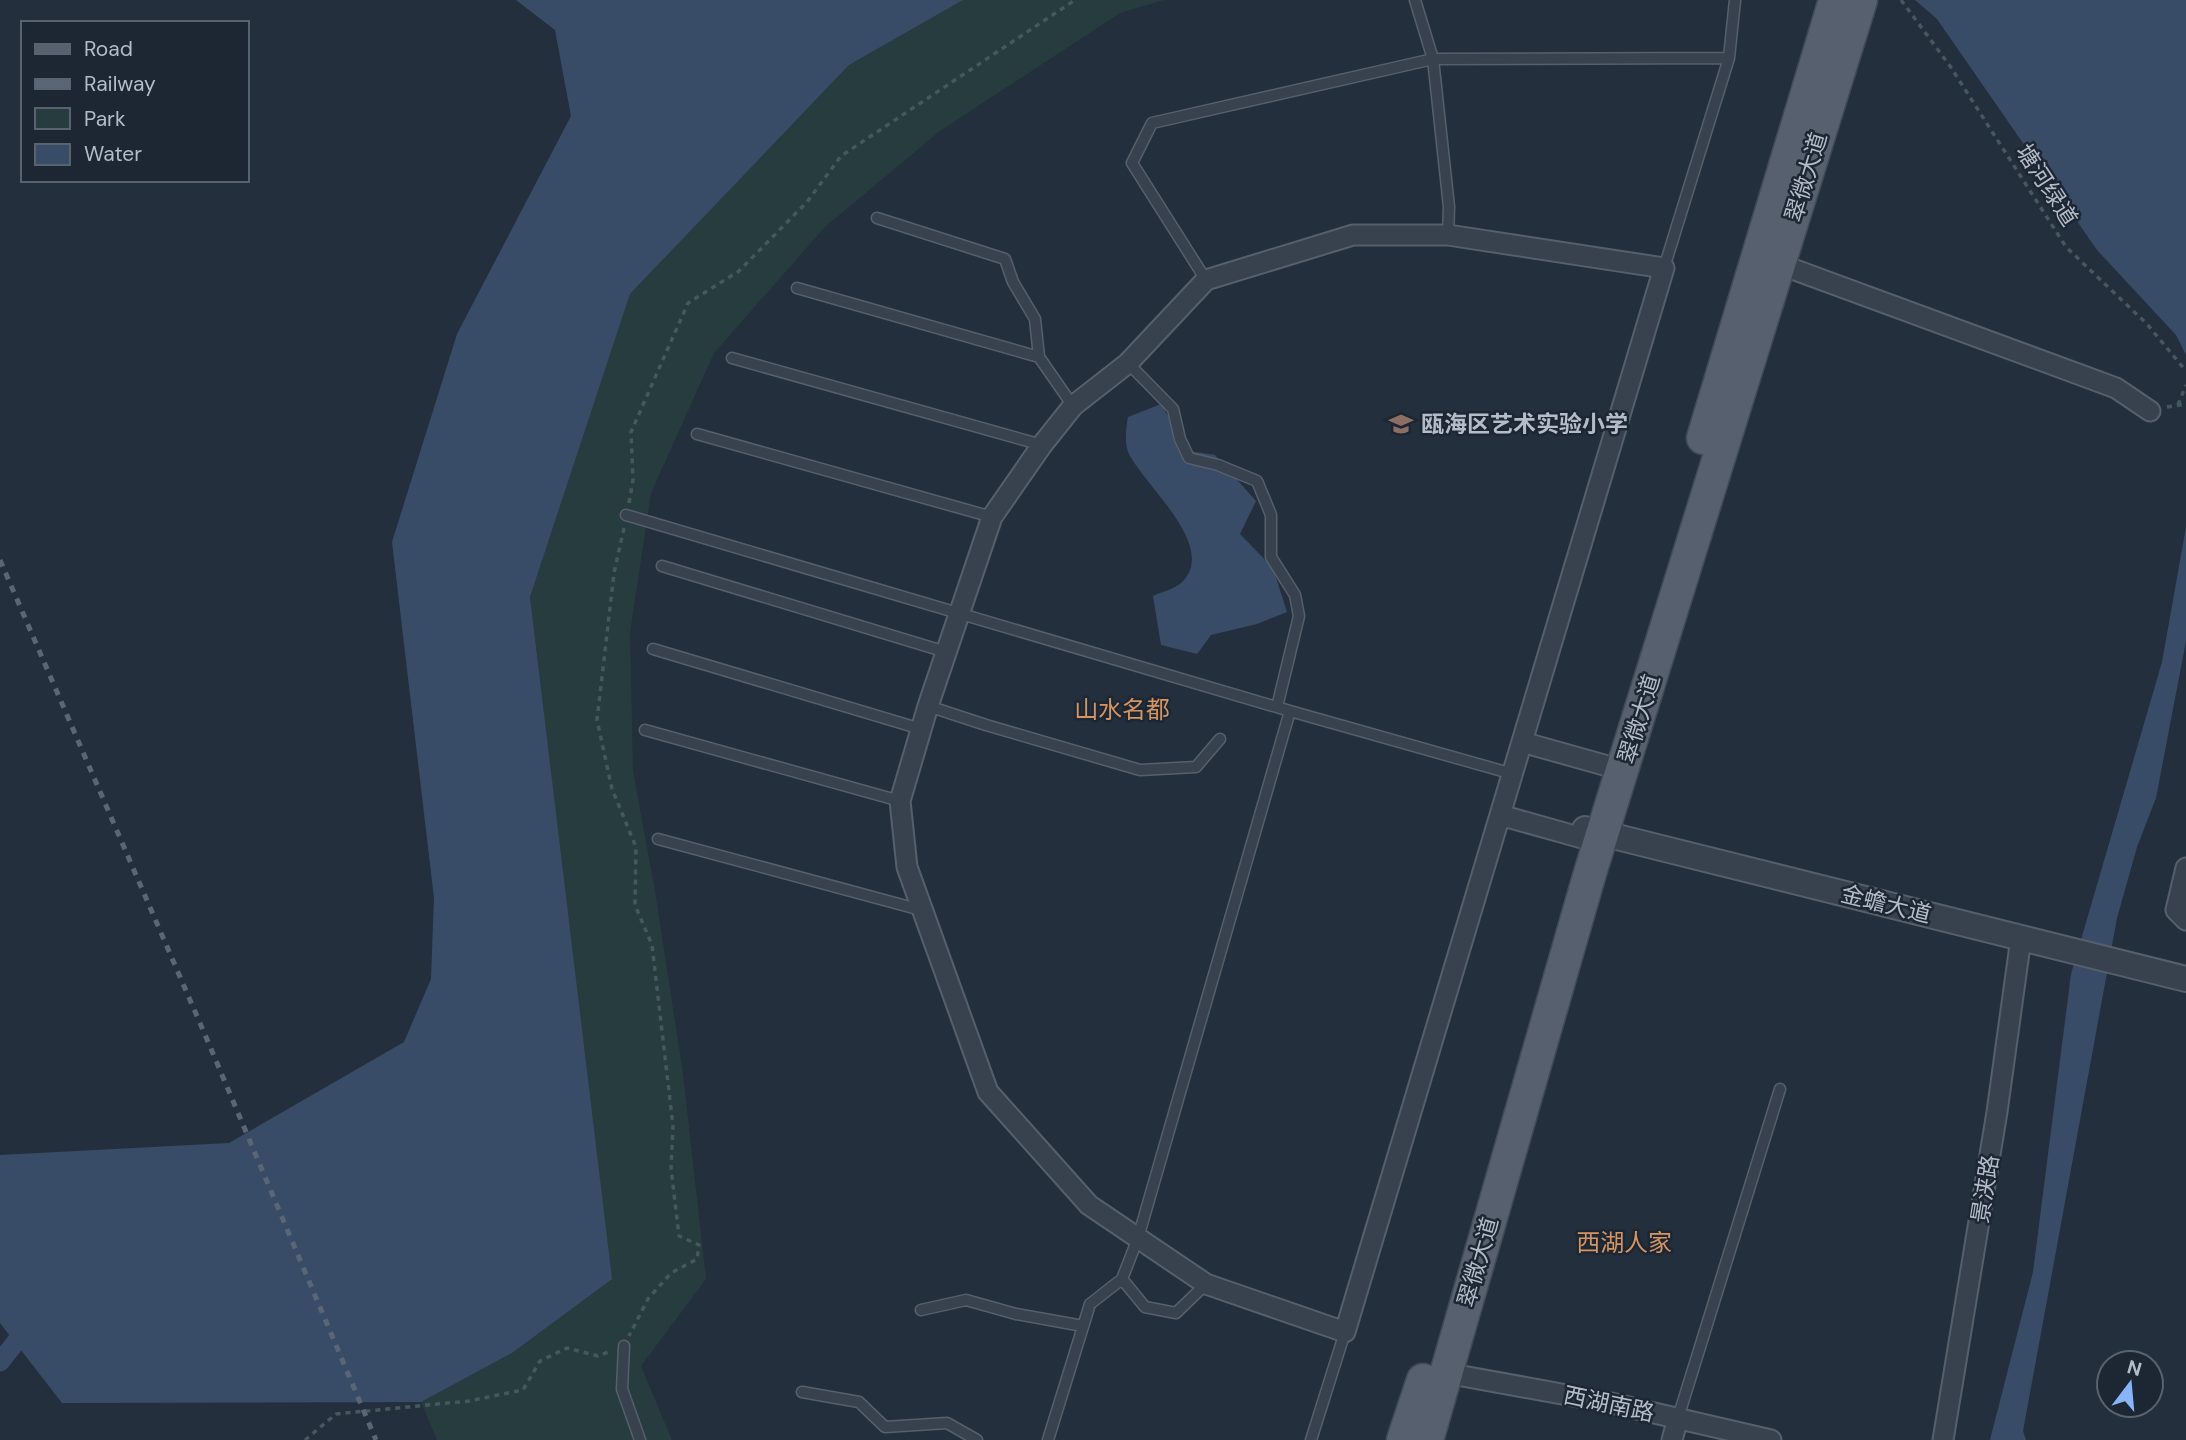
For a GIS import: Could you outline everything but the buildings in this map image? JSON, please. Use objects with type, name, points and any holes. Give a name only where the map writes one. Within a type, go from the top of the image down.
[{"type":"main road","name":"翠微大道","points":[[1427,1440],[1590,833],[1604,765],[1835,0]]},
{"type":"main road","name":"翠微大道","points":[[1404,1440],[1590,833],[1779,264],[1861,0]]},
{"type":"street","points":[[1353,235],[1448,235],[1664,268],[1345,1332],[1206,1284],[1089,1205],[988,1092],[907,867],[900,801],[928,706],[992,517],[1073,406],[1128,362],[1206,280],[1353,235]]},
{"type":"street","points":[[1779,264],[2116,388],[2150,411]]},
{"type":"street","points":[[1522,742],[1604,765]]},
{"type":"street","points":[[1500,814],[1590,833]]},
{"type":"street","name":"金蟾大道","points":[[1590,833],[2186,979]]},
{"type":"street","points":[[2186,868],[2176,910],[2186,920]]},
{"type":"street","name":"景浃路","points":[[1943,1440],[1997,1112],[2021,938]]},
{"type":"street","name":"西湖南路","points":[[1446,1373],[1611,1403],[1772,1440]]},
{"type":"street","points":[[1672,1440],[1678,1418]]},
{"type":"lane","points":[[1415,0],[1433,59],[1449,207],[1448,235]]},
{"type":"lane","points":[[1664,268],[1729,58],[1735,0]]},
{"type":"lane","points":[[1206,280],[1132,163],[1152,123],[1433,59],[1729,58]]},
{"type":"lane","points":[[877,218],[1005,259],[1013,282],[1035,319],[1040,357],[1073,406]]},
{"type":"lane","points":[[797,288],[1040,357]]},
{"type":"lane","points":[[732,358],[1042,445]]},
{"type":"lane","points":[[1128,362],[1173,409],[1180,439],[1189,458],[1257,481],[1272,516],[1272,557],[1295,595],[1299,616],[1277,707]]},
{"type":"lane","points":[[697,434],[992,517]]},
{"type":"lane","points":[[626,515],[1513,774]]},
{"type":"lane","points":[[662,566],[946,652]]},
{"type":"lane","points":[[653,649],[921,729]]},
{"type":"lane","points":[[928,706],[1140,770],[1196,767],[1220,739]]},
{"type":"lane","points":[[1048,1440],[1090,1304],[1122,1279],[1138,1238],[1290,711]]},
{"type":"lane","points":[[645,730],[900,801]]},
{"type":"lane","points":[[659,839],[923,911]]},
{"type":"lane","points":[[1678,1418],[1780,1089]]},
{"type":"lane","points":[[1122,1279],[1145,1307],[1176,1313],[1206,1284]]},
{"type":"lane","points":[[921,1310],[966,1300],[1016,1314],[1083,1326]]},
{"type":"lane","points":[[1311,1440],[1345,1332]]},
{"type":"lane","points":[[624,1346],[622,1389],[640,1440]]},
{"type":"lane","points":[[802,1392],[859,1402],[885,1427],[947,1423],[976,1440]]},
{"type":"path","points":[[304,1440],[336,1414],[469,1401],[523,1390],[540,1360],[567,1348],[598,1356],[624,1346],[648,1299],[671,1273],[697,1259],[699,1245],[679,1236],[671,1168],[673,1126],[652,945],[635,905],[636,847],[612,789],[597,720],[614,573],[633,480],[631,432],[688,303],[739,271],[807,202],[841,156],[1075,0]]},
{"type":"path","name":"塘河绿道","points":[[1901,0],[1950,66],[2066,247],[2147,324],[2186,371]]},
{"type":"path","points":[[2178,405],[2186,385]]},
{"type":"green space","points":[[963,0],[1164,0],[1120,13],[940,131],[825,227],[714,353],[651,493],[630,633],[633,771],[655,891],[683,1074],[706,1279],[641,1366],[672,1440],[437,1440],[421,1402],[512,1353],[611,1279],[530,597],[630,294],[849,65]]},
{"type":"water","points":[[516,0],[963,0],[849,65],[630,294],[530,597],[612,1279],[512,1353],[421,1402],[62,1403],[0,1323],[0,1155],[229,1143],[404,1042],[431,979],[434,898],[392,542],[457,334],[571,116],[555,30]]},
{"type":"water","points":[[1915,0],[2186,0],[2186,355],[2176,335],[2097,250],[1937,19]]},
{"type":"water","points":[[1161,404],[1189,451],[1215,455],[1256,501],[1240,534],[1273,568],[1287,612],[1257,624],[1211,635],[1197,654],[1161,645],[1153,596],[1182,582],[1191,568],[1191,552],[1186,535],[1175,517],[1138,468],[1126,446],[1128,417]]},
{"type":"water","points":[[2186,527],[2186,641],[2156,798],[2137,847],[2117,918],[2023,1431],[2026,1440],[1990,1440],[2033,1272],[2071,974],[2162,662]]},
{"type":"waterway","points":[[0,1362],[30,1324]]},
{"type":"railway","points":[[0,560],[376,1440]]},
{"type":"place","name":"瓯海区艺术实验小学","points":[[1401,424]]},
{"type":"district","name":"山水名都","points":[[1122,709]]},
{"type":"district","name":"西湖人家","points":[[1624,1242]]}]
